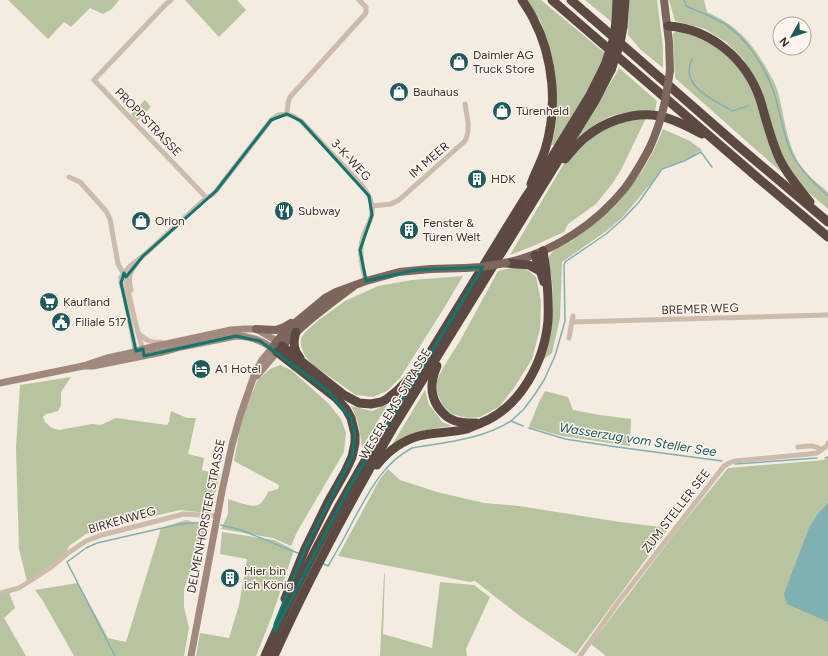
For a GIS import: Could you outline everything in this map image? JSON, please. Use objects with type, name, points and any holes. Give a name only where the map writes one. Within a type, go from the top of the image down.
[{"type":"highway","points":[[522,0],[533,18],[546,51],[550,68],[552,100],[552,116],[549,134],[544,151],[525,198]]},
{"type":"highway","points":[[552,0],[828,237]]},
{"type":"highway","points":[[571,0],[826,220]]},
{"type":"highway","points":[[617,0],[620,25]]},
{"type":"highway","points":[[525,198],[608,68],[618,49],[624,0]]},
{"type":"highway","points":[[668,26],[689,29],[707,37],[724,47],[739,62],[755,88],[772,141],[787,174],[826,220]]},
{"type":"highway","points":[[551,172],[595,101],[608,68]]},
{"type":"highway","points":[[551,172],[579,143],[588,136],[607,123],[632,116],[653,115],[668,119],[714,140]]},
{"type":"highway","name":"WESER-EMS-STRASSE","points":[[274,656],[308,558],[318,555],[393,428],[551,172]]},
{"type":"highway","name":"WESER-EMS-STRASSE","points":[[318,555],[357,473],[525,198]]},
{"type":"highway","points":[[365,477],[391,450],[405,441],[419,436],[466,429],[474,426],[492,418],[505,409],[518,395],[534,370],[545,340],[548,321],[548,289],[544,251]]},
{"type":"highway","points":[[534,255],[548,289]]},
{"type":"highway","points":[[506,263],[529,265],[540,271]]},
{"type":"highway","points":[[296,332],[294,346],[300,361]]},
{"type":"highway","points":[[444,346],[432,379],[431,387],[434,400],[448,418],[462,422],[479,423]]},
{"type":"highway","points":[[277,347],[300,361],[344,395],[359,403],[370,404],[387,399],[422,365]]},
{"type":"highway","points":[[265,656],[276,631],[275,624],[308,558],[328,502],[352,457],[355,443],[355,434],[351,418],[346,409],[336,398],[277,347]]},
{"type":"main road","points":[[544,251],[566,239],[606,209],[631,180],[649,149],[658,129],[665,106],[670,70],[668,26],[664,0]]},
{"type":"main road","name":"DELMENHORSTER STRASSE","points":[[296,322],[325,298],[336,292],[366,281],[399,272],[481,267],[506,263],[544,251]]},
{"type":"main road","name":"DELMENHORSTER STRASSE","points":[[192,656],[217,516],[232,445],[240,416],[252,383],[277,347],[320,311],[354,286]]},
{"type":"main road","points":[[277,347],[296,322]]},
{"type":"main road","points":[[0,383],[83,366],[93,366],[140,353],[165,344],[231,330],[244,328],[276,330],[289,323],[296,322]]},
{"type":"main road","points":[[256,329],[277,347]]},
{"type":"main road","points":[[140,353],[163,352],[236,336],[245,336],[260,340],[277,347]]},
{"type":"street","name":"PROPPSTRASSE","points":[[171,0],[94,80],[206,198]]},
{"type":"street","points":[[140,353],[139,334],[135,321],[127,273],[130,266],[212,194],[271,120],[278,115],[287,114],[290,97],[366,14],[366,7],[359,0]]},
{"type":"street","name":"IM MEER","points":[[372,206],[391,204],[399,200],[465,141],[468,133],[468,118],[465,104]]},
{"type":"street","name":"3-K-WEG","points":[[287,114],[293,116],[301,122],[361,185],[369,196],[372,206]]},
{"type":"street","points":[[69,177],[80,182],[106,211],[110,219],[118,264],[127,273]]},
{"type":"street","points":[[366,281],[360,250],[364,234],[370,223],[372,206]]},
{"type":"street","points":[[127,273],[121,277],[121,283],[140,353]]},
{"type":"street","name":"BREMER WEG","points":[[572,322],[828,315]]},
{"type":"street","points":[[569,338],[574,316]]},
{"type":"street","points":[[139,334],[154,343],[161,342],[165,344]]},
{"type":"street","name":"ZUM STELLER SEE","points":[[580,656],[619,600],[724,466],[735,461],[817,453],[828,443]]},
{"type":"street","points":[[798,447],[814,446],[821,450]]},
{"type":"street","name":"BIRKENWEG","points":[[0,593],[19,588],[50,568],[68,553],[86,541],[102,534],[184,514],[217,516]]},
{"type":"highlighted area","points":[[287,114],[301,121],[369,196],[372,215],[360,250],[366,281],[415,270],[483,267],[350,486],[275,631],[275,624],[305,549],[352,457],[355,434],[351,418],[328,391],[260,341],[236,336],[144,356],[143,349],[136,351],[121,283],[124,273],[126,277],[143,256],[216,191],[271,120]]},
{"type":"green space","points":[[8,0],[119,0],[112,9],[103,14],[90,8],[71,27],[64,22],[48,39]]},
{"type":"green space","points":[[185,0],[237,0],[246,10],[219,37]]},
{"type":"green space","points":[[526,0],[541,0],[606,54],[590,90],[555,145],[551,145],[556,104],[554,63],[540,20]]},
{"type":"green space","points":[[585,0],[613,0],[613,23]]},
{"type":"green space","points":[[629,0],[657,0],[663,47],[663,68],[641,50],[628,35]]},
{"type":"green space","points":[[669,0],[704,0],[707,12],[733,27],[753,47],[777,88],[788,136],[794,154],[798,162],[805,170],[828,192],[828,209],[807,191],[791,174],[780,154],[755,82],[744,60],[726,42],[705,29],[675,21]]},
{"type":"green space","points":[[678,31],[710,41],[729,56],[745,77],[755,97],[772,152],[780,171],[675,78],[673,33]]},
{"type":"green space","points":[[619,68],[657,101],[655,111],[621,113],[611,116],[599,122],[569,150],[614,77]]},
{"type":"green space","points":[[145,100],[151,107],[137,121],[131,114]]},
{"type":"green space","points":[[646,118],[621,170],[596,204],[568,224],[564,232],[510,255],[563,165],[574,151],[587,139],[612,124]]},
{"type":"green space","points":[[663,129],[690,141],[702,150],[685,160],[662,168],[622,218],[605,232],[562,262],[560,318],[552,353],[543,360],[550,332],[553,298],[552,280],[548,259],[550,255],[554,250],[572,241],[616,205],[642,171],[654,150]]},
{"type":"green space","points":[[516,267],[529,271],[536,277],[541,301],[540,329],[532,359],[514,388],[499,407],[480,417],[467,418],[452,414],[442,405],[437,392],[436,382],[498,271]]},
{"type":"green space","points":[[463,276],[400,378],[387,391],[373,397],[356,395],[313,365],[305,356],[301,346],[301,338],[306,331],[345,301],[378,286],[412,280]]},
{"type":"green space","points":[[280,365],[291,370],[329,404],[341,419],[346,433],[344,452],[297,532],[291,546],[273,538],[221,529],[228,514],[228,499],[255,506],[261,503],[268,492],[278,489],[279,485],[234,461],[242,417],[257,381],[270,369]]},
{"type":"green space","points":[[71,377],[61,392],[61,405],[58,411],[46,414],[43,417],[45,422],[52,428],[59,430],[92,424],[101,425],[116,418],[167,425],[171,411],[187,418],[196,418],[188,454],[204,458],[202,470],[220,475],[211,513],[180,510],[104,528],[86,534],[69,546],[65,555],[27,581],[19,549],[16,448],[20,385]]},
{"type":"green space","points":[[425,390],[429,405],[442,422],[452,426],[411,434],[392,445]]},
{"type":"green space","points":[[545,391],[568,397],[573,410],[631,419],[630,446],[562,436],[529,427]]},
{"type":"green space","points":[[388,404],[362,448],[360,431],[351,406],[372,411]]},
{"type":"green space","points":[[828,458],[828,656],[606,656],[591,644],[679,528],[728,468],[824,460]]},
{"type":"green space","points":[[388,469],[400,480],[437,492],[484,503],[519,506],[669,528],[576,654],[520,616],[475,581],[470,582],[338,556],[380,479]]},
{"type":"green space","points":[[186,520],[206,526],[184,589],[184,607],[189,628],[184,656],[74,656],[43,601],[35,590],[78,583],[108,638],[126,642],[161,528]]},
{"type":"green space","points":[[222,532],[274,540],[294,550],[272,616],[256,656],[196,656],[200,633],[229,638],[239,605],[247,559],[220,554]]},
{"type":"green space","points":[[385,572],[383,634],[432,648],[440,582],[474,585],[490,597],[466,649],[467,656],[380,656]]},
{"type":"green space","points":[[9,592],[15,608],[4,618],[26,656],[0,656],[0,594]]},
{"type":"water","points":[[828,503],[828,622],[787,604],[784,594],[809,528],[817,515]]},
{"type":"waterway","points":[[684,0],[686,6],[706,14],[733,30],[756,56],[771,86],[777,103],[786,140],[792,154],[804,171],[828,196]]},
{"type":"waterway","points":[[692,59],[689,69],[690,77],[694,85],[700,91],[732,111],[748,106]]},
{"type":"waterway","points":[[511,421],[524,409],[535,394],[544,380],[555,356],[565,321],[565,262],[606,234],[623,219],[639,202],[662,169],[684,161],[701,152],[712,167]]},
{"type":"waterway","name":"Wasserzug vom Steller See","points":[[322,563],[328,566],[371,489],[385,470],[402,454],[412,448],[450,442],[475,436],[488,432],[511,421],[523,426]]},
{"type":"waterway","name":"Wasserzug vom Steller See","points":[[529,428],[565,439],[722,461]]},
{"type":"waterway","points":[[735,464],[817,458]]},
{"type":"waterway","points":[[115,656],[67,562],[86,548],[97,543],[180,524],[209,522]]},
{"type":"waterway","points":[[221,525],[241,530],[300,554]]},
{"type":"place","name":"Daimler AG Truck Store","points":[[459,62]]},
{"type":"place","name":"Bauhaus","points":[[399,92]]},
{"type":"place","name":"Türenheld","points":[[502,111]]},
{"type":"place","name":"HDK","points":[[477,179]]},
{"type":"place","name":"Subway","points":[[284,211]]},
{"type":"place","name":"Orion","points":[[141,221]]},
{"type":"place","name":"Fenster & Türen Welt","points":[[409,230]]},
{"type":"place","name":"Kaufland","points":[[49,302]]},
{"type":"place","name":"Filiale 517","points":[[61,322]]},
{"type":"place","name":"A1 Hotel","points":[[201,369]]},
{"type":"place","name":"Hier bin ich König","points":[[230,578]]}]
